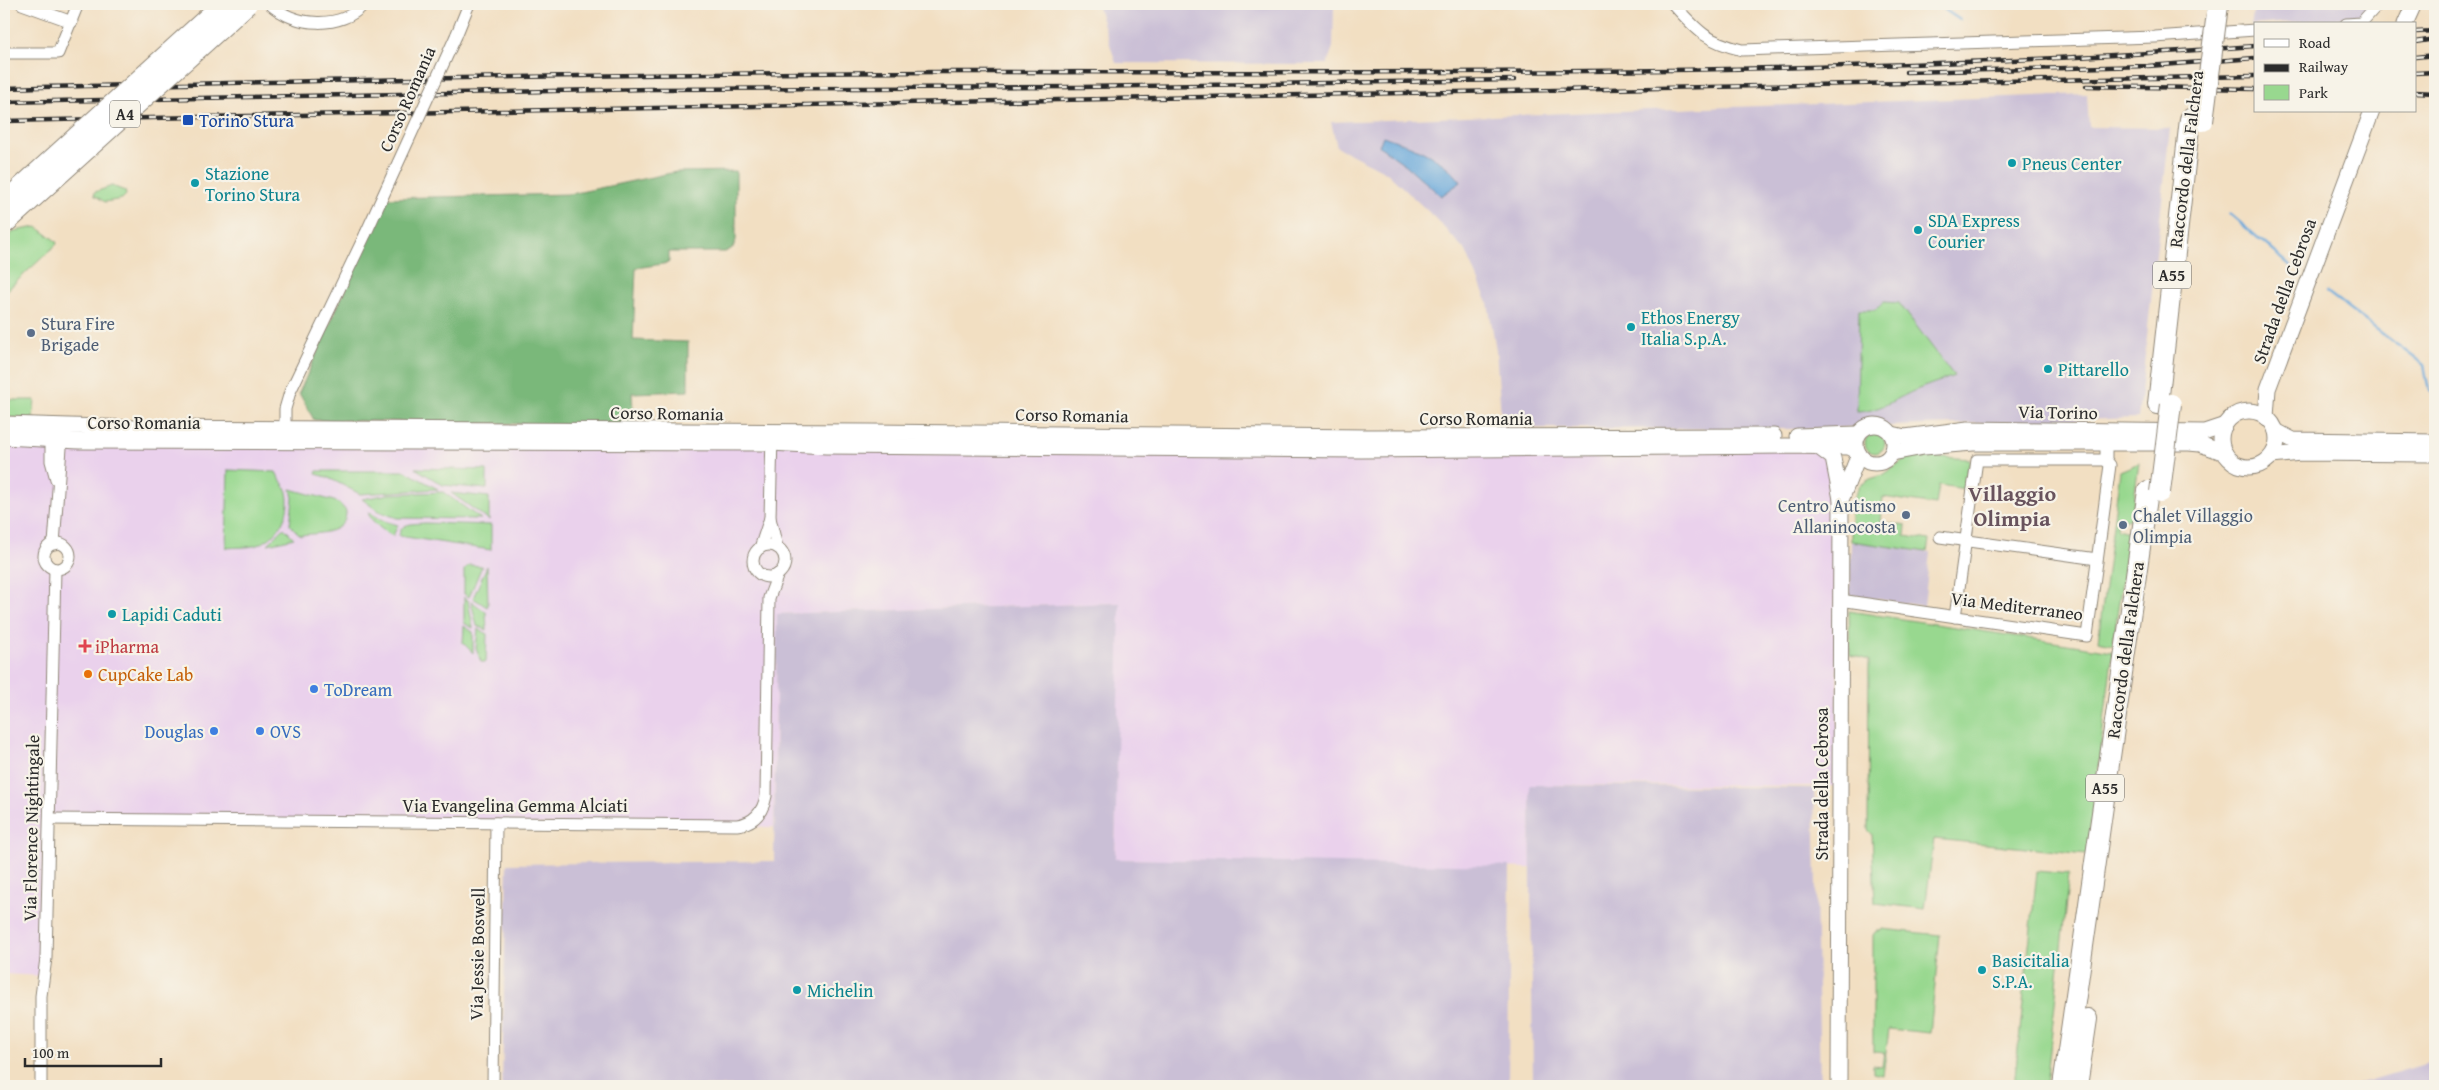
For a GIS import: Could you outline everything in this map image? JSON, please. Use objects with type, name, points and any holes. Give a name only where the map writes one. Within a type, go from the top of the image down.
[{"type":"highway","name":"A4","points":[[4,203],[223,4]]},
{"type":"highway","name":"A4","points":[[4,224],[247,4]]},
{"type":"highway","name":"Raccordo della Falchera","points":[[2077,1086],[2154,491],[2211,4]]},
{"type":"highway","name":"Raccordo della Falchera","points":[[2063,1086],[2154,491]]},
{"type":"main road","points":[[2406,22],[2414,4]]},
{"type":"main road","name":"Strada della Cebrosa","points":[[2266,417],[2268,389],[2372,112]]},
{"type":"main road","name":"Strada della Cebrosa","points":[[2248,411],[2268,389]]},
{"type":"main road","points":[[2248,411],[2261,413],[2266,417],[2276,431],[2278,441],[2272,456],[2261,465],[2244,467],[2236,464],[2225,452],[2221,439],[2225,425],[2235,414],[2248,411]]},
{"type":"main road","name":"Corso Romania","points":[[4,424],[56,433]]},
{"type":"main road","points":[[1846,484],[1892,453],[1894,443],[1892,434],[1885,427],[1873,424],[1866,426],[1858,434],[1855,445],[1858,453],[1864,460],[1877,463]]},
{"type":"main road","name":"Via Torino","points":[[1892,434],[1905,438],[1968,429],[2204,432],[2225,425]]},
{"type":"main road","points":[[2276,431],[2293,440],[2435,442]]},
{"type":"main road","name":"Corso Romania","points":[[4,437],[56,433],[771,438],[1840,436],[1858,434]]},
{"type":"main road","name":"Corso Romania","points":[[771,438],[826,446],[1362,450],[1817,446],[1849,447],[1858,453]]},
{"type":"main road","name":"Via Torino","points":[[1892,453],[1953,443],[2106,442],[2200,444],[2225,452]]},
{"type":"main road","points":[[1817,446],[1833,458],[1841,500]]},
{"type":"main road","name":"Strada della Cebrosa","points":[[1839,1086],[1841,500],[1858,453]]},
{"type":"main road","points":[[2272,456],[2300,453],[2435,454]]},
{"type":"street","points":[[22,4],[72,22]]},
{"type":"street","points":[[4,53],[59,52],[78,4]]},
{"type":"street","points":[[270,4],[298,20],[324,23],[352,15],[364,4]]},
{"type":"street","name":"Corso Romania","points":[[285,435],[285,409],[290,392],[366,233],[469,4]]},
{"type":"street","points":[[1673,4],[1699,32],[1718,44],[1742,50],[2155,37],[2254,30]]},
{"type":"street","points":[[2362,22],[2378,4]]},
{"type":"street","points":[[54,544],[57,484],[61,462],[56,433]]},
{"type":"street","points":[[770,518],[760,548],[754,555],[753,563],[761,574],[769,576],[778,574],[785,562],[783,554],[777,547],[770,518],[771,438]]},
{"type":"street","name":"Via Mediterraneo","points":[[1840,600],[2087,636],[2110,465],[2106,460],[2106,442]]},
{"type":"street","points":[[1955,617],[1977,460],[2106,460]]},
{"type":"street","points":[[1940,537],[2097,559]]},
{"type":"street","points":[[54,544],[63,545],[70,555],[65,566],[54,569],[47,566],[44,559],[46,549],[54,544]]},
{"type":"street","points":[[760,548],[768,545],[777,547]]},
{"type":"street","name":"Via Florence Nightingale","points":[[41,1086],[41,996],[46,958],[50,819],[54,569]]},
{"type":"street","name":"Via Evangelina Gemma Alciati","points":[[50,819],[737,825],[746,823],[756,817],[764,806],[766,796],[769,598],[761,574]]},
{"type":"street","name":"Via Evangelina Gemma Alciati","points":[[769,598],[778,574]]},
{"type":"street","name":"Via Jessie Boswell","points":[[493,1086],[496,822]]},
{"type":"shaded area","points":[[1097,4],[1334,4],[1333,47],[1327,64],[1116,63]]},
{"type":"shaded area","points":[[2255,4],[2371,4],[2359,17],[2292,22],[2254,22],[2254,25],[2251,25]]},
{"type":"shaded area","points":[[2087,94],[2089,127],[2170,128],[2138,418],[1799,429],[1502,428],[1496,350],[1488,303],[1466,251],[1432,215],[1386,172],[1337,147],[1331,122]]},
{"type":"shaded area","points":[[4,437],[62,440],[1817,446],[1833,458],[1839,786],[1530,785],[1531,868],[1115,859],[1119,603],[777,614],[774,827],[50,819],[44,976],[4,974]],"holes":[[[56,543],[66,548],[70,555],[68,563],[58,569],[47,566],[43,559],[46,549]]]},
{"type":"shaded area","points":[[1851,541],[1930,553],[1924,606],[1850,595]]},
{"type":"shaded area","name":"Michelin","points":[[1120,603],[1115,859],[1510,866],[1508,1086],[502,1086],[507,864],[774,861],[777,614]]},
{"type":"shaded area","points":[[1530,785],[1814,788],[1820,1086],[1533,1086]]},
{"type":"shaded area","points":[[2435,1061],[2435,1086],[2351,1086]]},
{"type":"green space","points":[[736,171],[736,240],[733,248],[725,252],[669,252],[669,263],[636,268],[633,340],[688,342],[688,391],[632,393],[634,426],[314,420],[299,393],[386,198],[571,194],[676,172]]},
{"type":"green space","points":[[112,186],[125,191],[126,195],[122,199],[105,202],[94,195],[95,192]]},
{"type":"green space","points":[[37,227],[56,241],[57,244],[4,293],[4,240],[14,231]]},
{"type":"green space","points":[[1884,302],[1899,303],[1954,376],[1916,390],[1872,410],[1857,412],[1859,310],[1875,310]]},
{"type":"green space","points":[[4,400],[35,400],[33,419],[4,417]]},
{"type":"green space","points":[[1875,433],[1882,436],[1885,443],[1882,450],[1875,453],[1868,450],[1865,443],[1868,436]]},
{"type":"green space","points":[[1912,455],[1970,459],[1965,489],[1939,485],[1936,505],[1883,497],[1881,522],[1906,526],[1905,536],[1929,540],[1927,552],[1851,541],[1851,504],[1859,486],[1870,479],[1883,475]]},
{"type":"green space","points":[[2139,463],[2131,520],[2117,518],[2116,529],[2129,532],[2113,644],[2098,641],[2120,471]]},
{"type":"green space","points":[[415,468],[487,470],[487,489],[443,485]]},
{"type":"green space","points":[[228,470],[276,472],[286,489],[288,500],[285,517],[277,531],[265,542],[246,547],[226,548]]},
{"type":"green space","points":[[317,471],[405,471],[438,489],[360,494],[327,477],[316,474]]},
{"type":"green space","points":[[291,489],[340,504],[346,511],[345,519],[336,529],[322,533],[300,535],[290,525],[293,498]]},
{"type":"green space","points":[[443,492],[481,519],[397,518],[378,511],[362,499],[389,494]]},
{"type":"green space","points":[[451,493],[489,497],[489,520]]},
{"type":"green space","points":[[368,512],[381,520],[398,525],[393,536],[378,526],[371,519]]},
{"type":"green space","points":[[425,523],[491,525],[491,550],[399,536],[400,531],[405,526]]},
{"type":"green space","points":[[284,528],[294,538],[268,544]]},
{"type":"green space","points":[[469,565],[482,566],[469,597],[464,594],[464,570]]},
{"type":"green space","points":[[487,566],[488,605],[487,607],[473,598]]},
{"type":"green space","points":[[464,597],[468,600],[473,628],[464,623]]},
{"type":"green space","points":[[471,601],[486,612],[487,630],[477,626]]},
{"type":"green space","points":[[1849,611],[2113,651],[2087,854],[1934,839],[1925,909],[1875,903],[1872,834],[1868,830],[1869,660],[1850,655]]},
{"type":"green space","points":[[464,626],[473,632],[473,653],[463,643]]},
{"type":"green space","points":[[478,629],[487,634],[486,662],[481,662],[476,648]]},
{"type":"green space","points":[[2037,871],[2069,874],[2046,1086],[2014,1086]]},
{"type":"green space","points":[[1882,929],[1940,935],[1930,1033],[1889,1029],[1883,1075],[1873,1073],[1873,1065],[1882,1066],[1884,1053],[1873,1052],[1873,935],[1876,931],[1881,931]]},
{"type":"water","points":[[1383,136],[1426,153],[1454,173],[1461,182],[1441,196],[1406,165],[1379,146]]},
{"type":"waterway","points":[[1936,4],[1960,20]]},
{"type":"waterway","points":[[2230,214],[2291,266]]},
{"type":"waterway","points":[[2327,292],[2424,365],[2429,391],[2435,395]]},
{"type":"railway","points":[[2416,32],[2435,31]]},
{"type":"railway","points":[[2416,42],[2435,39]]},
{"type":"railway","points":[[4,88],[708,74],[1436,72],[1764,68],[1928,64],[2254,46]]},
{"type":"railway","points":[[2416,57],[2435,55]]},
{"type":"railway","points":[[1906,72],[2148,66],[2254,58]]},
{"type":"railway","points":[[2416,73],[2435,72]]},
{"type":"railway","points":[[4,121],[2254,76]]},
{"type":"railway","points":[[4,102],[650,89],[1081,87],[1514,80]]},
{"type":"railway","points":[[2086,86],[2254,89]]},
{"type":"railway","points":[[2416,92],[2435,93]]},
{"type":"place","name":"Torino Stura","points":[[188,120]]},
{"type":"place","name":"Pneus Center","points":[[2012,163]]},
{"type":"place","name":"Stazione Torino Stura","points":[[195,183]]},
{"type":"place","name":"SDA Express Courier","points":[[1918,230]]},
{"type":"place","name":"Ethos Energy Italia S.p.A.","points":[[1631,327]]},
{"type":"place","name":"Stura Fire Brigade","points":[[31,333]]},
{"type":"place","name":"Pittarello","points":[[2048,369]]},
{"type":"place","name":"Centro Autismo Allaninocosta","points":[[1906,515]]},
{"type":"place","name":"Chalet Villaggio Olimpia","points":[[2123,525]]},
{"type":"place","name":"Lapidi Caduti","points":[[112,614]]},
{"type":"place","name":"iPharma","points":[[85,646]]},
{"type":"place","name":"CupCake Lab","points":[[88,674]]},
{"type":"place","name":"ToDream","points":[[314,689]]},
{"type":"place","name":"Douglas","points":[[214,731]]},
{"type":"place","name":"OVS","points":[[260,731]]},
{"type":"place","name":"Basicitalia S.P.A.","points":[[1982,970]]},
{"type":"place","name":"Michelin","points":[[797,990]]},
{"type":"district","name":"Villaggio Olimpia","points":[[2012,506]]}]
